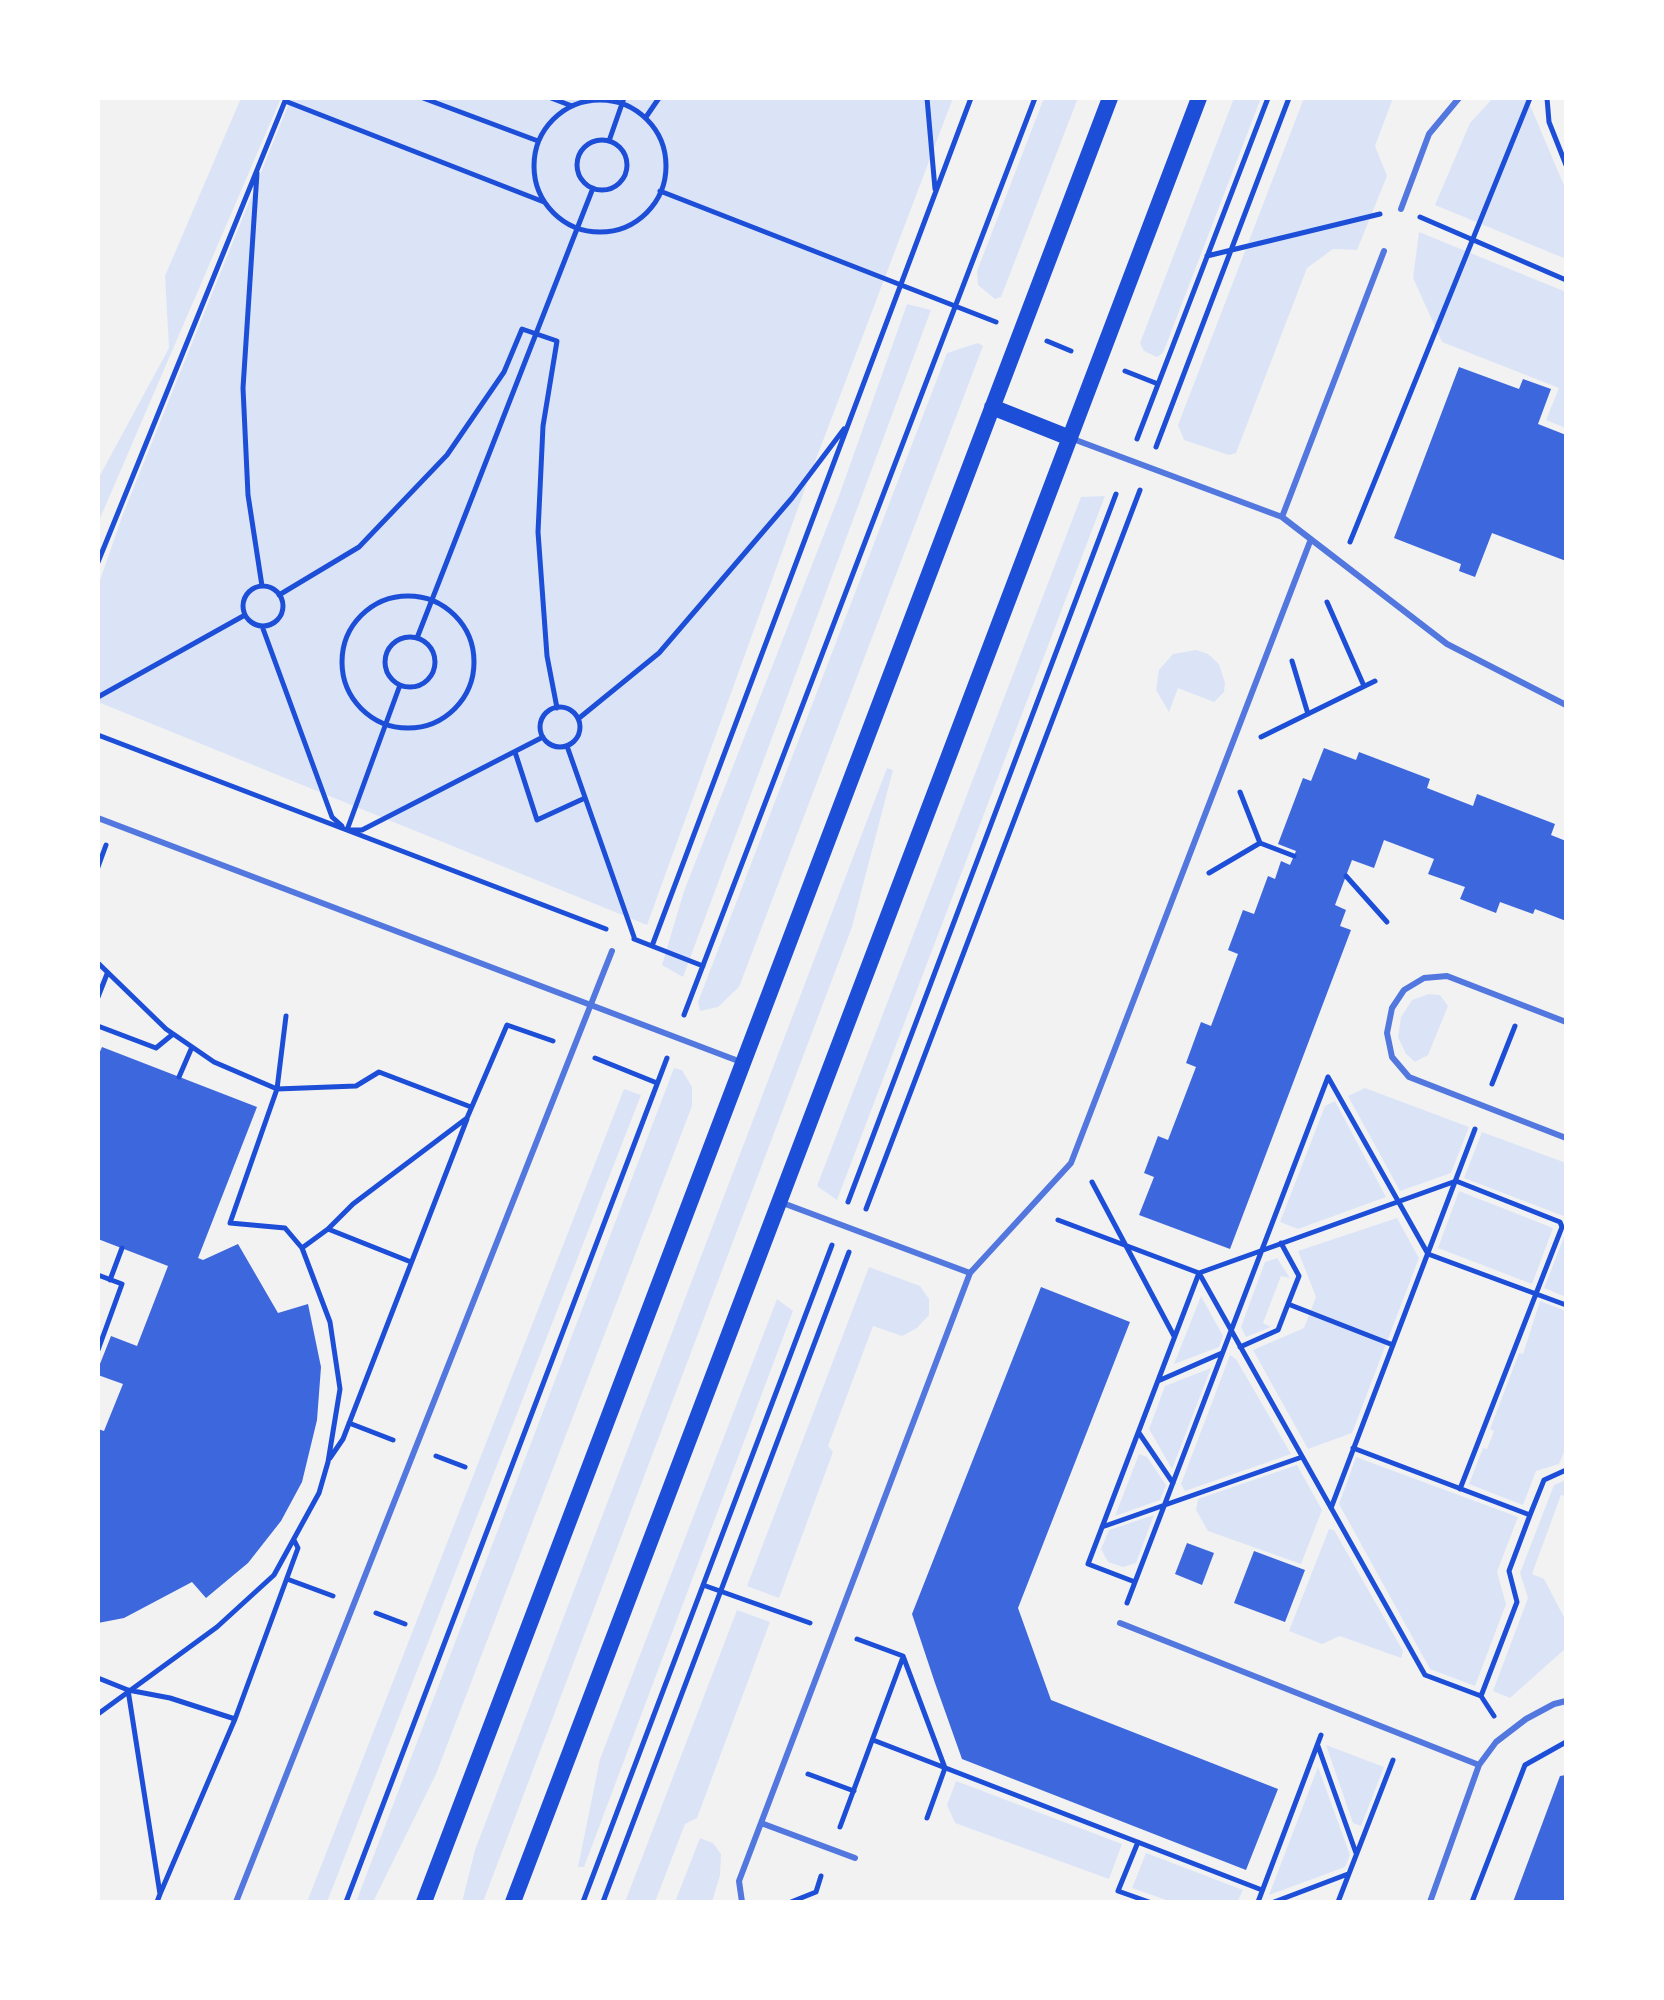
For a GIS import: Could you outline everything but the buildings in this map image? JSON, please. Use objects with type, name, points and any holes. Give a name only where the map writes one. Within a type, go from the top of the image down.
[{"type":"main road","points":[[424,1902],[1110,98]]},
{"type":"main road","points":[[513,1902],[777,1200],[1199,98]]},
{"type":"main road","points":[[992,407],[1070,438]]},
{"type":"lane","points":[[1401,209],[1429,134],[1459,98]]},
{"type":"lane","points":[[1282,517],[1384,251]]},
{"type":"lane","points":[[1070,438],[1282,517],[1447,644],[1566,705]]},
{"type":"lane","points":[[742,1902],[739,1881],[970,1273],[1071,1163],[1311,539]]},
{"type":"lane","points":[[98,818],[741,1062]]},
{"type":"lane","points":[[236,1902],[612,951]]},
{"type":"lane","points":[[1566,1022],[1447,976],[1424,978],[1404,990],[1392,1008],[1387,1033],[1392,1057],[1409,1077],[1566,1138]]},
{"type":"lane","points":[[777,1200],[970,1273]]},
{"type":"lane","points":[[1120,1623],[1479,1765]]},
{"type":"lane","points":[[1430,1902],[1479,1765],[1496,1742],[1526,1719],[1566,1701]]},
{"type":"lane","points":[[761,1823],[855,1858]]},
{"type":"path","points":[[423,98],[538,141]]},
{"type":"path","points":[[551,98],[572,106]]},
{"type":"path","points":[[646,117],[659,98]]},
{"type":"path","points":[[927,98],[935,194]]},
{"type":"path","points":[[652,946],[971,98]]},
{"type":"path","points":[[346,1902],[1035,98]]},
{"type":"path","points":[[1135,444],[1268,98]]},
{"type":"path","points":[[603,1902],[1289,98]]},
{"type":"path","points":[[1348,545],[1530,98]]},
{"type":"path","points":[[1547,98],[1549,122],[1566,165]]},
{"type":"path","points":[[98,562],[285,100],[545,203]]},
{"type":"path","points":[[584,101],[624,101],[646,117],[659,135],[666,157],[665,179],[642,217],[622,228],[600,232],[578,228],[560,218],[545,203],[536,183],[534,162],[538,141],[549,123],[572,106],[584,101]]},
{"type":"path","points":[[609,141],[624,101]]},
{"type":"path","points":[[601,140],[609,141],[622,151],[625,174],[608,189],[593,188],[580,177],[577,160],[585,146],[601,140]]},
{"type":"path","points":[[257,168],[243,388],[248,495],[262,586]]},
{"type":"path","points":[[417,638],[593,188]]},
{"type":"path","points":[[660,191],[1158,384]]},
{"type":"path","points":[[1207,256],[1401,209],[1566,280]]},
{"type":"path","points":[[279,595],[359,547],[447,455],[504,372],[522,329],[557,341],[543,426],[538,532],[547,656],[557,708]]},
{"type":"path","points":[[578,719],[659,653],[792,498],[849,422]]},
{"type":"path","points":[[583,1902],[1116,494]]},
{"type":"path","points":[[262,586],[279,595],[283,607],[279,618],[262,626],[252,623],[245,615],[246,596],[262,586]]},
{"type":"path","points":[[413,596],[431,601],[453,614],[467,632],[474,654],[473,676],[464,697],[450,714],[430,725],[408,729],[386,725],[368,715],[353,699],[343,670],[346,638],[357,620],[372,606],[392,598],[413,596]]},
{"type":"path","points":[[1327,602],[1364,686]]},
{"type":"path","points":[[98,697],[245,615]]},
{"type":"path","points":[[262,626],[332,817],[347,830],[362,830],[543,737]]},
{"type":"path","points":[[409,637],[417,638],[430,648],[433,671],[416,686],[400,685],[388,674],[385,657],[393,643],[409,637]]},
{"type":"path","points":[[1291,660],[1308,714]]},
{"type":"path","points":[[1261,737],[1375,681]]},
{"type":"path","points":[[347,830],[400,685]]},
{"type":"path","points":[[557,708],[570,710],[578,719],[578,738],[567,746],[554,746],[543,737],[542,719],[557,708]]},
{"type":"path","points":[[98,735],[703,966]]},
{"type":"path","points":[[567,746],[634,939]]},
{"type":"path","points":[[515,752],[537,820],[585,798]]},
{"type":"path","points":[[1240,792],[1260,843],[1294,856]]},
{"type":"path","points":[[1209,873],[1260,843]]},
{"type":"path","points":[[1346,876],[1387,922]]},
{"type":"path","points":[[98,963],[173,1034],[214,1062],[277,1089],[356,1086],[379,1072],[471,1107]]},
{"type":"path","points":[[98,997],[107,974]]},
{"type":"path","points":[[98,1714],[217,1627],[274,1575],[319,1493],[328,1462],[340,1389],[330,1322],[302,1248],[285,1228],[230,1223],[277,1089],[286,1016]]},
{"type":"path","points":[[1492,1084],[1516,1022]]},
{"type":"path","points":[[328,1462],[343,1439],[471,1107],[507,1025],[657,1083]]},
{"type":"path","points":[[98,1026],[156,1048],[173,1034]]},
{"type":"path","points":[[179,1077],[192,1047]]},
{"type":"path","points":[[1120,1623],[1328,1077],[1428,1254],[1566,1305]]},
{"type":"path","points":[[302,1248],[328,1229],[353,1204],[467,1118]]},
{"type":"path","points":[[1331,1508],[1475,1129]]},
{"type":"path","points":[[1135,1582],[1088,1564],[1199,1273],[1456,1181],[1560,1222],[1564,1228],[1535,1294],[1460,1489]]},
{"type":"path","points":[[1092,1182],[1175,1337]]},
{"type":"path","points":[[1058,1220],[1199,1273],[1425,1675],[1481,1696],[1495,1718]]},
{"type":"path","points":[[328,1229],[411,1262]]},
{"type":"path","points":[[1240,1347],[1278,1330],[1299,1276],[1281,1243]]},
{"type":"path","points":[[110,1280],[122,1248]]},
{"type":"path","points":[[98,1275],[122,1284],[98,1350]]},
{"type":"path","points":[[1288,1304],[1393,1345]]},
{"type":"path","points":[[1158,1381],[1223,1353]]},
{"type":"path","points":[[1138,1432],[1173,1483]]},
{"type":"path","points":[[1353,1448],[1530,1515]]},
{"type":"path","points":[[1102,1528],[1302,1457]]},
{"type":"path","points":[[1481,1696],[1517,1602],[1509,1571],[1530,1515],[1544,1480],[1566,1470]]},
{"type":"path","points":[[157,1902],[235,1719],[298,1548],[294,1539]]},
{"type":"path","points":[[703,1585],[810,1623]]},
{"type":"path","points":[[851,1637],[903,1656],[945,1768],[927,1818]]},
{"type":"path","points":[[840,1828],[903,1656]]},
{"type":"path","points":[[98,1678],[128,1690],[170,1698],[235,1719]]},
{"type":"path","points":[[128,1690],[160,1894]]},
{"type":"path","points":[[1258,1902],[1321,1735]]},
{"type":"path","points":[[873,1740],[1262,1890]]},
{"type":"path","points":[[1472,1902],[1525,1765],[1566,1742]]},
{"type":"path","points":[[1318,1744],[1357,1854]]},
{"type":"path","points":[[1338,1902],[1393,1760]]},
{"type":"path","points":[[808,1774],[854,1791]]},
{"type":"path","points":[[1138,1842],[1118,1891],[1149,1902]]},
{"type":"path","points":[[1274,1902],[1349,1874]]},
{"type":"path","points":[[791,1902],[816,1892],[821,1876]]},
{"type":"shaded area","points":[[241,98],[281,98],[98,523],[98,479],[169,348],[165,276]]},
{"type":"shaded area","points":[[291,98],[953,98],[810,475],[647,925],[98,702],[98,586],[123,514]]},
{"type":"shaded area","points":[[1044,98],[1078,98],[1001,297],[995,299],[978,285],[977,271]]},
{"type":"shaded area","points":[[1234,98],[1261,98],[1163,353],[1157,357],[1144,351],[1140,343]]},
{"type":"shaded area","points":[[1304,98],[1393,98],[1375,146],[1387,176],[1357,250],[1333,249],[1307,268],[1236,453],[1229,455],[1184,440],[1178,425]]},
{"type":"shaded area","points":[[1493,98],[1527,98],[1566,190],[1566,259],[1435,205],[1470,123]]},
{"type":"shaded area","points":[[1419,232],[1566,292],[1566,428],[1546,420],[1559,388],[1442,342],[1413,278]]},
{"type":"shaded area","points":[[907,304],[931,310],[683,977],[662,965],[684,891],[839,496]]},
{"type":"shaded area","points":[[978,343],[983,346],[739,987],[718,1007],[700,1011],[698,1002],[947,353]]},
{"type":"shaded area","points":[[1105,496],[837,1200],[817,1186],[1081,497]]},
{"type":"shaded area","points":[[1196,650],[1208,654],[1219,664],[1225,683],[1224,692],[1214,702],[1178,688],[1169,712],[1156,690],[1159,670],[1173,654]]},
{"type":"shaded area","points":[[887,768],[893,770],[852,927],[483,1902],[462,1902],[475,1850]]},
{"type":"shaded area","points":[[1429,994],[1440,995],[1448,1006],[1428,1055],[1415,1062],[1406,1054],[1398,1037],[1401,1017],[1412,1000]]},
{"type":"shaded area","points":[[674,1068],[682,1070],[692,1087],[692,1106],[436,1774],[373,1902],[356,1902]]},
{"type":"shaded area","points":[[1365,1088],[1469,1127],[1451,1173],[1400,1191],[1348,1096]]},
{"type":"shaded area","points":[[624,1089],[641,1095],[327,1902],[307,1902]]},
{"type":"shaded area","points":[[1335,1101],[1386,1197],[1298,1229],[1280,1222],[1325,1106]]},
{"type":"shaded area","points":[[1482,1132],[1566,1163],[1566,1217],[1464,1178]]},
{"type":"shaded area","points":[[1459,1191],[1553,1228],[1532,1284],[1438,1248]]},
{"type":"shaded area","points":[[1397,1218],[1419,1258],[1352,1433],[1308,1449],[1253,1350],[1304,1328],[1316,1297],[1298,1251]]},
{"type":"shaded area","points":[[1566,1232],[1566,1297],[1544,1288]]},
{"type":"shaded area","points":[[1277,1258],[1290,1278],[1281,1276],[1263,1323],[1271,1327],[1246,1337],[1241,1327],[1265,1262]]},
{"type":"shaded area","points":[[869,1267],[920,1286],[929,1299],[929,1315],[917,1328],[902,1336],[873,1326],[828,1446],[833,1452],[779,1598],[747,1586]]},
{"type":"shaded area","points":[[1201,1296],[1223,1336],[1219,1347],[1174,1364]]},
{"type":"shaded area","points":[[777,1299],[793,1311],[584,1867],[578,1867],[600,1759]]},
{"type":"shaded area","points":[[1540,1301],[1566,1311],[1566,1447],[1559,1464],[1536,1471],[1523,1505],[1469,1484],[1483,1448],[1487,1449],[1494,1431],[1490,1429],[1519,1353],[1523,1354]]},
{"type":"shaded area","points":[[1230,1355],[1236,1359],[1291,1454],[1185,1491],[1181,1484]]},
{"type":"shaded area","points":[[1211,1368],[1172,1469],[1149,1429],[1165,1386]]},
{"type":"shaded area","points":[[1139,1454],[1147,1457],[1166,1485],[1160,1500],[1115,1516]]},
{"type":"shaded area","points":[[1356,1457],[1518,1517],[1497,1572],[1506,1604],[1475,1686],[1430,1669],[1339,1504]]},
{"type":"shaded area","points":[[1297,1465],[1322,1510],[1301,1564],[1208,1531],[1196,1510],[1198,1499]]},
{"type":"shaded area","points":[[1566,1480],[1566,1496],[1561,1495],[1532,1574],[1544,1579],[1566,1621],[1566,1648],[1510,1698],[1493,1691],[1528,1598],[1520,1573],[1554,1485]]},
{"type":"shaded area","points":[[1154,1515],[1136,1563],[1123,1567],[1108,1562],[1101,1549],[1109,1530]]},
{"type":"shaded area","points":[[1329,1529],[1334,1530],[1403,1651],[1401,1658],[1340,1636],[1322,1644],[1289,1631]]},
{"type":"shaded area","points":[[737,1610],[770,1622],[697,1818],[685,1824],[655,1902],[625,1902]]},
{"type":"shaded area","points":[[1326,1745],[1384,1767],[1361,1826],[1353,1823]]},
{"type":"shaded area","points":[[1318,1767],[1350,1855],[1345,1867],[1269,1895]]},
{"type":"shaded area","points":[[956,1781],[1122,1844],[1109,1879],[955,1823],[947,1805]]},
{"type":"shaded area","points":[[700,1838],[713,1843],[721,1854],[720,1875],[712,1902],[675,1902]]},
{"type":"shaded area","points":[[1146,1853],[1243,1890],[1237,1902],[1172,1902],[1132,1888]]}]
